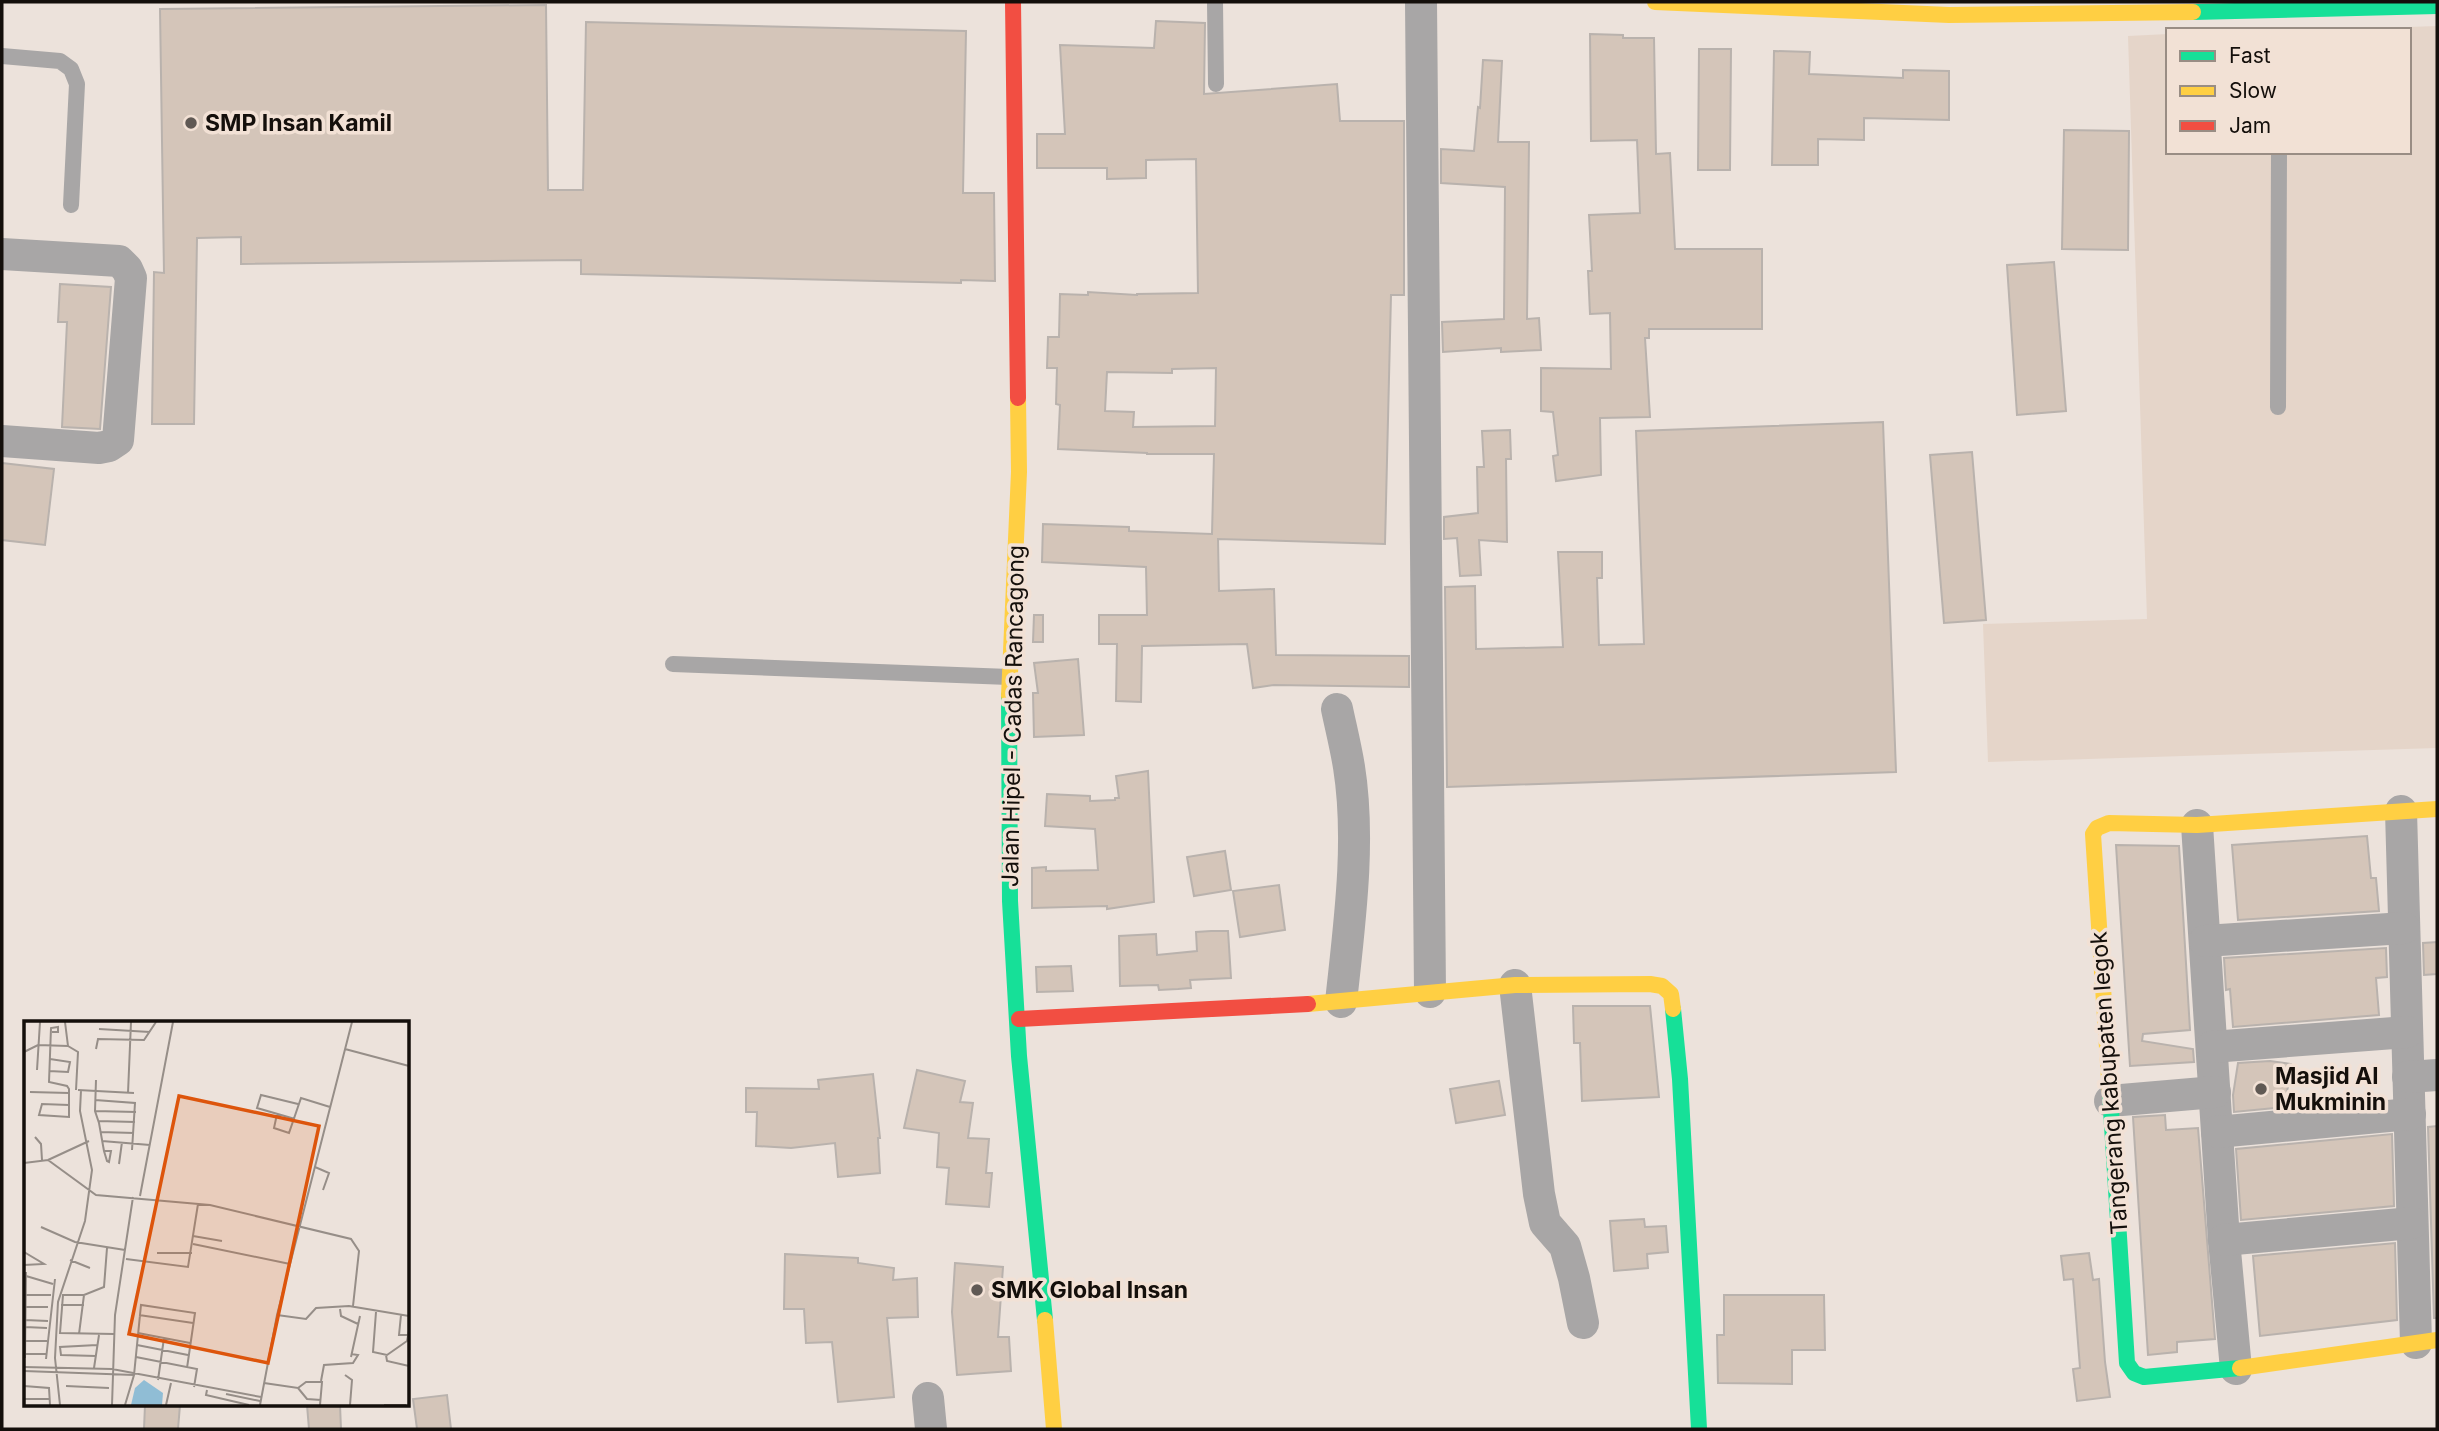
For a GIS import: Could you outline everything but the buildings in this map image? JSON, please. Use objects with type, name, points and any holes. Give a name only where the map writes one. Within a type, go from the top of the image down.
[{"type":"street","name":"Jalan Hipel - Cadas Rancagong","points":[[1013,2],[1019,472],[1009,677],[1010,901],[1019,1056],[1054,1429]]},
{"type":"street","points":[[1422,2],[1430,992]]},
{"type":"street","points":[[1655,2],[2275,11],[2437,6]]},
{"type":"street","points":[[2,254],[119,261],[131,278],[118,440],[99,448],[2,441]]},
{"type":"street","points":[[1336,709],[1349,768],[1353,819],[1352,883],[1341,1002]]},
{"type":"street","name":"Tangerang kabupaten legok","points":[[2426,1341],[2236,1368],[2144,1377],[2134,1373],[2127,1363],[2093,834],[2097,828],[2109,823],[2197,825],[2437,809]]},
{"type":"street","points":[[2401,811],[2407,1032],[2423,1076],[2410,1114],[2412,1223],[2426,1341]]},
{"type":"street","points":[[2197,825],[2224,1240],[2236,1368]]},
{"type":"street","points":[[2205,941],[2404,928]]},
{"type":"street","points":[[1515,985],[1539,1194],[1545,1223],[1565,1246],[1583,1323]]},
{"type":"street","points":[[1018,1019],[1341,1002],[1515,985],[1662,986],[1671,994],[1680,1079],[1699,1429]]},
{"type":"street","points":[[2212,1047],[2407,1032]]},
{"type":"street","points":[[2110,1101],[2215,1092]]},
{"type":"street","points":[[2217,1132],[2410,1114]]},
{"type":"street","points":[[2224,1240],[2412,1223]]},
{"type":"street","points":[[928,1398],[931,1429]]},
{"type":"lane","points":[[1215,2],[1216,83]]},
{"type":"lane","points":[[2275,11],[2277,28]]},
{"type":"lane","points":[[2,56],[60,61],[71,69],[77,84],[71,205]]},
{"type":"lane","points":[[2278,154],[2278,407]]},
{"type":"lane","points":[[673,664],[1009,677]]},
{"type":"shaded area","points":[[2437,26],[2437,748],[1988,762],[1983,624],[2147,619],[2128,36],[2166,34],[2166,154],[2411,154],[2411,28],[2380,28]]},
{"type":"traffic: fast","points":[[2193,12],[2437,6]]},
{"type":"traffic: fast","points":[[1009,696],[1010,901],[1019,1056],[1045,1320]]},
{"type":"traffic: fast","points":[[1673,1009],[1680,1079],[1699,1429]]},
{"type":"traffic: fast","points":[[2110,1094],[2127,1363],[2134,1373],[2144,1377],[2240,1368]]},
{"type":"traffic: slow","points":[[1655,2],[1949,15],[2193,12]]},
{"type":"traffic: slow","points":[[1009,696],[1019,472],[1018,398]]},
{"type":"traffic: slow","points":[[2110,1094],[2093,834],[2097,828],[2109,823],[2197,825],[2437,809]]},
{"type":"traffic: slow","points":[[1308,1004],[1515,985],[1650,984],[1662,986],[1671,994],[1673,1009]]},
{"type":"traffic: slow","points":[[1045,1320],[1054,1429]]},
{"type":"traffic: slow","points":[[2240,1368],[2437,1340]]},
{"type":"traffic: jam","points":[[1013,2],[1018,398]]},
{"type":"traffic: jam","points":[[1019,1019],[1308,1004]]},
{"type":"place","name":"SMP Insan Kamil","points":[[191,123]]},
{"type":"place","name":"Masjid Al Mukminin","points":[[2261,1089]]},
{"type":"place","name":"SMK Global Insan","points":[[977,1290]]}]
